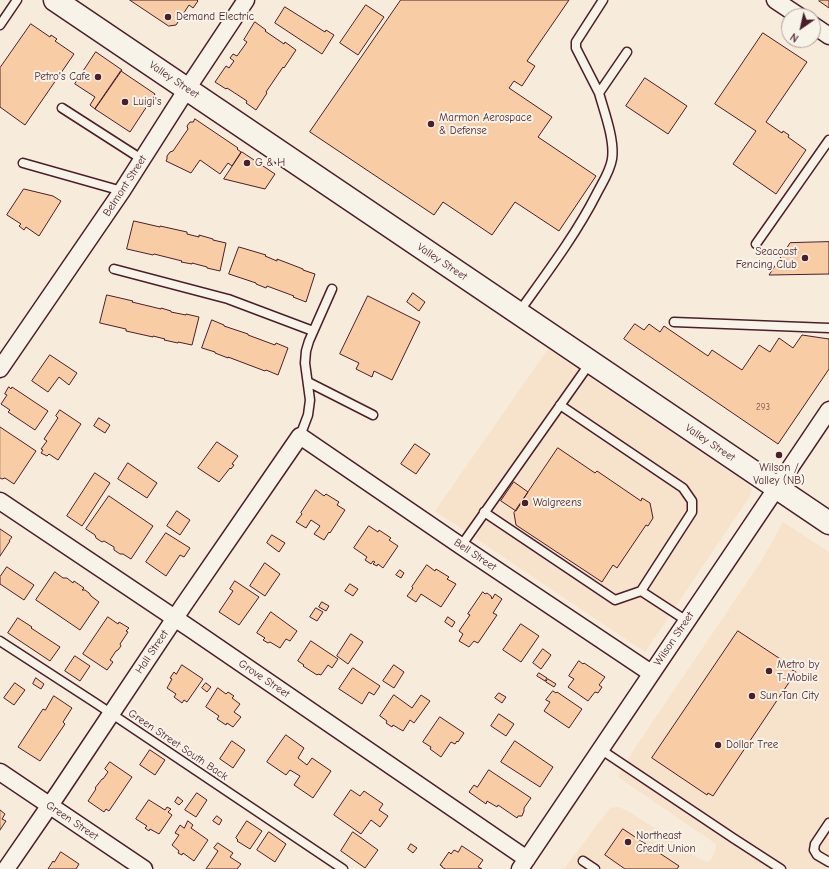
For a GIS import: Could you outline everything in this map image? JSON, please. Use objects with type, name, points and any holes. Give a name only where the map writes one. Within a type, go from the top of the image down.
[{"type":"main road","name":"Valley Street","points":[[55,0],[829,523]]},
{"type":"street","name":"Belmont Street","points":[[0,369],[143,160],[187,89],[246,0]]},
{"type":"street","points":[[775,0],[787,8]]},
{"type":"street","name":"Wilson Street","points":[[523,864],[827,415]]},
{"type":"street","name":"Bell Street","points":[[300,436],[651,673]]},
{"type":"street","name":"Hall Street","points":[[6,869],[300,436]]},
{"type":"street","name":"Grove Street","points":[[0,501],[175,618],[523,864]]},
{"type":"street","name":"Green Street","points":[[0,772],[144,869]]},
{"type":"lane","points":[[0,24],[17,0]]},
{"type":"lane","points":[[518,314],[588,212],[607,175],[612,158],[611,138],[599,93],[576,48],[576,42],[603,0]]},
{"type":"lane","points":[[599,93],[627,52]]},
{"type":"lane","points":[[62,108],[143,160]]},
{"type":"lane","points":[[756,244],[829,140]]},
{"type":"lane","points":[[23,163],[122,191]]},
{"type":"lane","points":[[114,269],[223,298],[313,331]]},
{"type":"lane","points":[[300,436],[308,415],[310,400],[306,363],[308,341],[332,289]]},
{"type":"lane","points":[[674,322],[829,328]]},
{"type":"lane","points":[[461,546],[590,362]]},
{"type":"lane","points":[[308,382],[373,415]]},
{"type":"lane","points":[[484,512],[616,600],[641,591],[692,512],[692,501],[683,488],[560,405]]},
{"type":"lane","points":[[641,591],[687,621]]},
{"type":"lane","name":"Green Street South Back","points":[[0,641],[343,869]]},
{"type":"lane","points":[[600,749],[781,869]]},
{"type":"lane","points":[[829,823],[815,844],[814,850],[818,855],[829,862]]},
{"type":"lane","points":[[583,860],[595,869]]},
{"type":"shaded area","points":[[548,349],[748,484],[752,490],[750,496],[645,652],[435,511]]},
{"type":"shaded area","points":[[783,522],[829,552],[829,869],[564,869],[610,808],[619,807],[664,834],[696,857],[706,862],[711,860],[715,852],[716,844],[618,777],[633,751],[762,560]]},
{"type":"building","name":"Demand Electric","points":[[130,0],[198,1],[193,8],[189,5],[176,25],[169,26]]},
{"type":"building","name":"Marmon Aerospace & Defense","points":[[401,0],[569,0],[527,61],[535,66],[522,86],[514,81],[509,88],[552,117],[538,137],[596,176],[559,231],[515,202],[492,235],[443,202],[434,215],[310,132]]},
{"type":"building","points":[[829,0],[829,8],[819,1]]},
{"type":"building","points":[[366,5],[384,17],[358,55],[340,43]]},
{"type":"building","points":[[285,7],[325,32],[326,30],[334,35],[322,54],[275,23]]},
{"type":"building","points":[[255,22],[284,44],[285,42],[296,50],[266,92],[267,93],[256,110],[246,103],[247,101],[215,82],[226,66],[229,68],[234,61],[230,58],[233,54],[237,56],[247,42],[244,40]]},
{"type":"building","points":[[31,24],[50,37],[51,35],[57,39],[55,41],[74,54],[25,125],[0,107],[0,68]]},
{"type":"building","points":[[763,33],[781,45],[781,48],[786,48],[807,62],[766,122],[782,133],[783,131],[789,135],[788,137],[806,150],[776,194],[733,164],[756,131],[715,104]]},
{"type":"building","name":"Petro's Cafe","points":[[96,52],[122,70],[95,109],[90,105],[95,97],[75,84]]},
{"type":"building","name":"Luigi's","points":[[121,71],[155,94],[130,132],[95,109]]},
{"type":"building","points":[[645,78],[687,106],[668,134],[626,106]]},
{"type":"building","points":[[195,119],[238,148],[237,149],[241,152],[232,166],[228,163],[220,174],[200,160],[191,173],[166,161],[167,156],[173,151],[188,129],[187,126]]},
{"type":"building","name":"G & H","points":[[242,152],[275,174],[265,189],[224,179]]},
{"type":"building","points":[[24,189],[53,196],[61,201],[39,236],[26,227],[24,230],[19,226],[21,224],[7,215]]},
{"type":"building","points":[[134,221],[187,232],[187,234],[199,237],[199,235],[226,243],[220,271],[154,254],[127,249]]},
{"type":"building","name":"Seacoast Fencing Club","points":[[829,242],[829,274],[769,275],[790,243]]},
{"type":"building","points":[[239,247],[266,255],[265,256],[277,261],[277,259],[315,274],[306,302],[267,286],[266,288],[229,274]]},
{"type":"building","points":[[413,293],[425,302],[419,311],[407,302]]},
{"type":"building","points":[[107,295],[161,308],[171,312],[199,317],[192,345],[126,331],[126,329],[100,323]]},
{"type":"building","points":[[368,296],[420,322],[392,380],[374,371],[372,377],[356,369],[359,363],[340,354]]},
{"type":"building","points":[[212,320],[275,345],[276,343],[288,348],[278,375],[202,348]]},
{"type":"building","points":[[635,324],[644,330],[649,324],[660,332],[664,326],[708,356],[712,350],[742,370],[759,345],[770,352],[779,338],[793,348],[802,335],[829,339],[829,369],[778,444],[624,339]]},
{"type":"building","points":[[50,355],[77,373],[69,385],[59,377],[48,392],[32,381]]},
{"type":"building","points":[[9,387],[11,389],[12,387],[48,411],[35,430],[8,412],[10,410],[1,404],[7,395],[5,394]]},
{"type":"building","points":[[60,410],[81,424],[58,460],[49,454],[47,456],[41,453],[43,450],[41,449],[47,441],[44,439],[58,418],[56,416]]},
{"type":"building","points":[[99,418],[110,425],[105,433],[94,426]]},
{"type":"building","points":[[0,427],[36,451],[14,484],[5,478],[0,478]]},
{"type":"building","points":[[217,442],[238,456],[232,464],[234,465],[219,482],[198,468]]},
{"type":"building","points":[[415,444],[430,454],[416,474],[401,464]]},
{"type":"building","name":"Walgreens","points":[[558,448],[595,473],[597,471],[641,501],[642,498],[650,503],[653,518],[648,526],[646,525],[617,568],[613,565],[602,582],[516,525],[514,513]]},
{"type":"building","points":[[128,463],[157,483],[147,498],[118,479]]},
{"type":"building","points":[[95,473],[110,483],[82,526],[67,516]]},
{"type":"building","points":[[514,482],[528,492],[516,511],[501,501]]},
{"type":"building","points":[[316,490],[324,496],[326,494],[339,502],[337,505],[345,510],[324,540],[314,534],[320,526],[311,520],[306,528],[296,522]]},
{"type":"building","points":[[109,496],[153,526],[131,559],[114,550],[114,547],[104,541],[102,542],[96,538],[95,535],[86,529]]},
{"type":"building","points":[[177,511],[190,520],[180,535],[167,526]]},
{"type":"building","points":[[369,526],[378,532],[379,530],[391,538],[389,540],[398,546],[383,568],[378,564],[377,566],[373,564],[375,562],[373,561],[371,564],[365,560],[367,557],[354,548]]},
{"type":"building","points":[[0,529],[12,537],[0,556]]},
{"type":"building","points":[[166,533],[190,548],[184,557],[180,555],[166,576],[146,562]]},
{"type":"building","points":[[272,535],[285,543],[279,552],[267,543]]},
{"type":"building","points":[[265,563],[280,574],[265,596],[250,586]]},
{"type":"building","points":[[427,565],[435,571],[436,569],[449,577],[447,579],[456,584],[441,607],[421,594],[416,602],[407,596]]},
{"type":"building","points":[[7,567],[34,585],[24,600],[0,584],[0,577]]},
{"type":"building","points":[[400,570],[404,573],[401,578],[396,575]]},
{"type":"building","points":[[55,572],[73,583],[74,581],[84,588],[82,590],[85,590],[99,602],[80,630],[36,600]]},
{"type":"building","points":[[235,581],[259,597],[239,625],[219,612],[233,591],[230,589]]},
{"type":"building","points":[[350,584],[358,589],[353,596],[345,591]]},
{"type":"building","points":[[483,592],[491,596],[492,599],[495,594],[502,599],[493,613],[497,615],[478,643],[474,641],[469,647],[459,641],[463,634],[459,631],[470,615],[468,614]]},
{"type":"building","points":[[322,602],[329,606],[326,611],[319,607]]},
{"type":"building","points":[[316,608],[323,612],[317,621],[310,617]]},
{"type":"building","points":[[271,612],[297,631],[290,641],[286,639],[280,648],[263,640],[265,638],[257,633]]},
{"type":"building","points":[[108,617],[118,624],[119,622],[129,628],[120,644],[121,646],[110,660],[113,662],[107,670],[83,654]]},
{"type":"building","points":[[448,617],[455,622],[452,627],[445,622]]},
{"type":"building","points":[[18,618],[60,647],[50,661],[8,633]]},
{"type":"building","points":[[521,624],[539,636],[521,662],[503,650]]},
{"type":"building","points":[[738,631],[794,668],[792,670],[796,672],[713,796],[708,793],[707,795],[652,758]]},
{"type":"building","points":[[351,634],[363,642],[348,664],[337,656]]},
{"type":"building","points":[[311,641],[338,659],[332,668],[328,665],[321,675],[317,675],[298,661]]},
{"type":"building","points":[[543,649],[551,655],[541,669],[533,663]]},
{"type":"building","points":[[75,656],[90,666],[80,681],[65,671]]},
{"type":"building","points":[[579,661],[605,677],[599,685],[602,687],[598,693],[595,692],[588,701],[568,687],[574,679],[569,676]]},
{"type":"building","points":[[182,665],[203,679],[187,702],[184,700],[182,703],[174,697],[176,694],[167,688],[172,679],[170,678],[174,672],[176,674]]},
{"type":"building","points":[[394,665],[404,672],[394,688],[383,681]]},
{"type":"building","points":[[353,668],[380,686],[374,695],[369,692],[362,704],[339,689]]},
{"type":"building","points":[[539,673],[547,678],[545,681],[537,676]]},
{"type":"building","points":[[36,678],[44,684],[41,689],[33,684]]},
{"type":"building","points":[[548,679],[556,684],[554,687],[546,682]]},
{"type":"building","points":[[15,683],[25,690],[14,705],[4,698]]},
{"type":"building","points":[[206,683],[211,687],[207,692],[202,688]]},
{"type":"building","points":[[218,688],[226,694],[228,692],[234,696],[232,698],[240,704],[234,712],[241,717],[233,727],[227,723],[226,725],[217,719],[219,716],[206,707]]},
{"type":"building","points":[[553,691],[556,693],[557,692],[582,709],[569,728],[544,711],[550,702],[546,700]]},
{"type":"building","points":[[499,693],[506,697],[502,703],[495,698]]},
{"type":"building","points":[[394,695],[412,708],[421,695],[430,701],[414,723],[410,720],[403,731],[393,725],[392,727],[380,716]]},
{"type":"building","points":[[54,696],[72,708],[63,722],[65,724],[40,761],[18,747],[43,709],[45,710]]},
{"type":"building","points":[[499,714],[514,724],[506,736],[491,726]]},
{"type":"building","points":[[440,717],[464,733],[458,742],[457,741],[455,744],[451,742],[441,757],[430,749],[431,747],[423,742]]},
{"type":"building","points":[[286,735],[304,748],[298,758],[307,765],[312,758],[331,771],[313,798],[294,785],[300,776],[290,770],[286,775],[267,762]]},
{"type":"building","points":[[232,741],[245,750],[233,768],[220,759]]},
{"type":"building","points":[[515,741],[553,767],[540,787],[501,762]]},
{"type":"building","points":[[150,750],[165,760],[155,775],[140,765]]},
{"type":"building","points":[[110,762],[132,777],[109,811],[106,809],[104,812],[88,801],[96,789],[95,788],[108,772],[105,769]]},
{"type":"building","points":[[489,770],[531,798],[524,808],[522,816],[518,816],[517,818],[498,805],[497,807],[487,801],[486,804],[469,792],[474,785],[477,787]]},
{"type":"building","points":[[351,790],[360,796],[364,791],[383,804],[379,810],[388,816],[380,827],[371,820],[361,834],[334,815]]},
{"type":"building","points":[[197,793],[207,800],[196,817],[185,810]]},
{"type":"building","points":[[178,797],[183,801],[179,805],[175,802]]},
{"type":"building","points":[[149,800],[165,810],[167,807],[171,809],[168,812],[172,815],[159,834],[150,829],[149,831],[145,828],[147,826],[136,819]]},
{"type":"building","points":[[0,810],[5,814],[2,819],[6,821],[0,830]]},
{"type":"building","points":[[217,816],[222,820],[219,825],[213,821]]},
{"type":"building","points":[[188,821],[193,825],[191,828],[208,840],[194,861],[183,853],[182,855],[178,853],[179,851],[172,845],[179,835],[175,833],[180,825],[184,828]]},
{"type":"building","points":[[247,821],[262,831],[250,849],[237,841],[238,840],[236,838]]},
{"type":"building","name":"Northeast Credit Union","points":[[623,829],[679,866],[677,869],[625,869],[605,855]]},
{"type":"building","points":[[269,832],[286,844],[275,862],[257,850]]},
{"type":"building","points":[[353,832],[378,850],[365,868],[341,851]]},
{"type":"building","points":[[218,843],[233,853],[230,857],[241,864],[237,869],[206,869],[218,851],[214,848]]},
{"type":"building","points":[[411,844],[417,848],[413,853],[408,849]]},
{"type":"building","points":[[462,846],[483,860],[478,867],[482,869],[445,869],[440,865],[449,852],[451,854],[454,850],[458,852]]},
{"type":"building","points":[[61,852],[79,864],[76,869],[48,869]]},
{"type":"place","name":"Demand Electric","points":[[168,17]]},
{"type":"place","name":"Petro's Cafe","points":[[98,77]]},
{"type":"place","name":"Luigi's","points":[[125,102]]},
{"type":"place","name":"Marmon Aerospace & Defense","points":[[431,124]]},
{"type":"place","name":"G & H","points":[[247,163]]},
{"type":"place","name":"Seacoast Fencing Club","points":[[805,258]]},
{"type":"place","name":"Wilson / Valley (NB)","points":[[779,455]]},
{"type":"place","name":"Walgreens","points":[[525,503]]},
{"type":"place","name":"Metro by T-Mobile","points":[[769,671]]},
{"type":"place","name":"Sun Tan City","points":[[752,696]]},
{"type":"place","name":"Dollar Tree","points":[[718,745]]},
{"type":"place","name":"Northeast Credit Union","points":[[628,842]]}]
